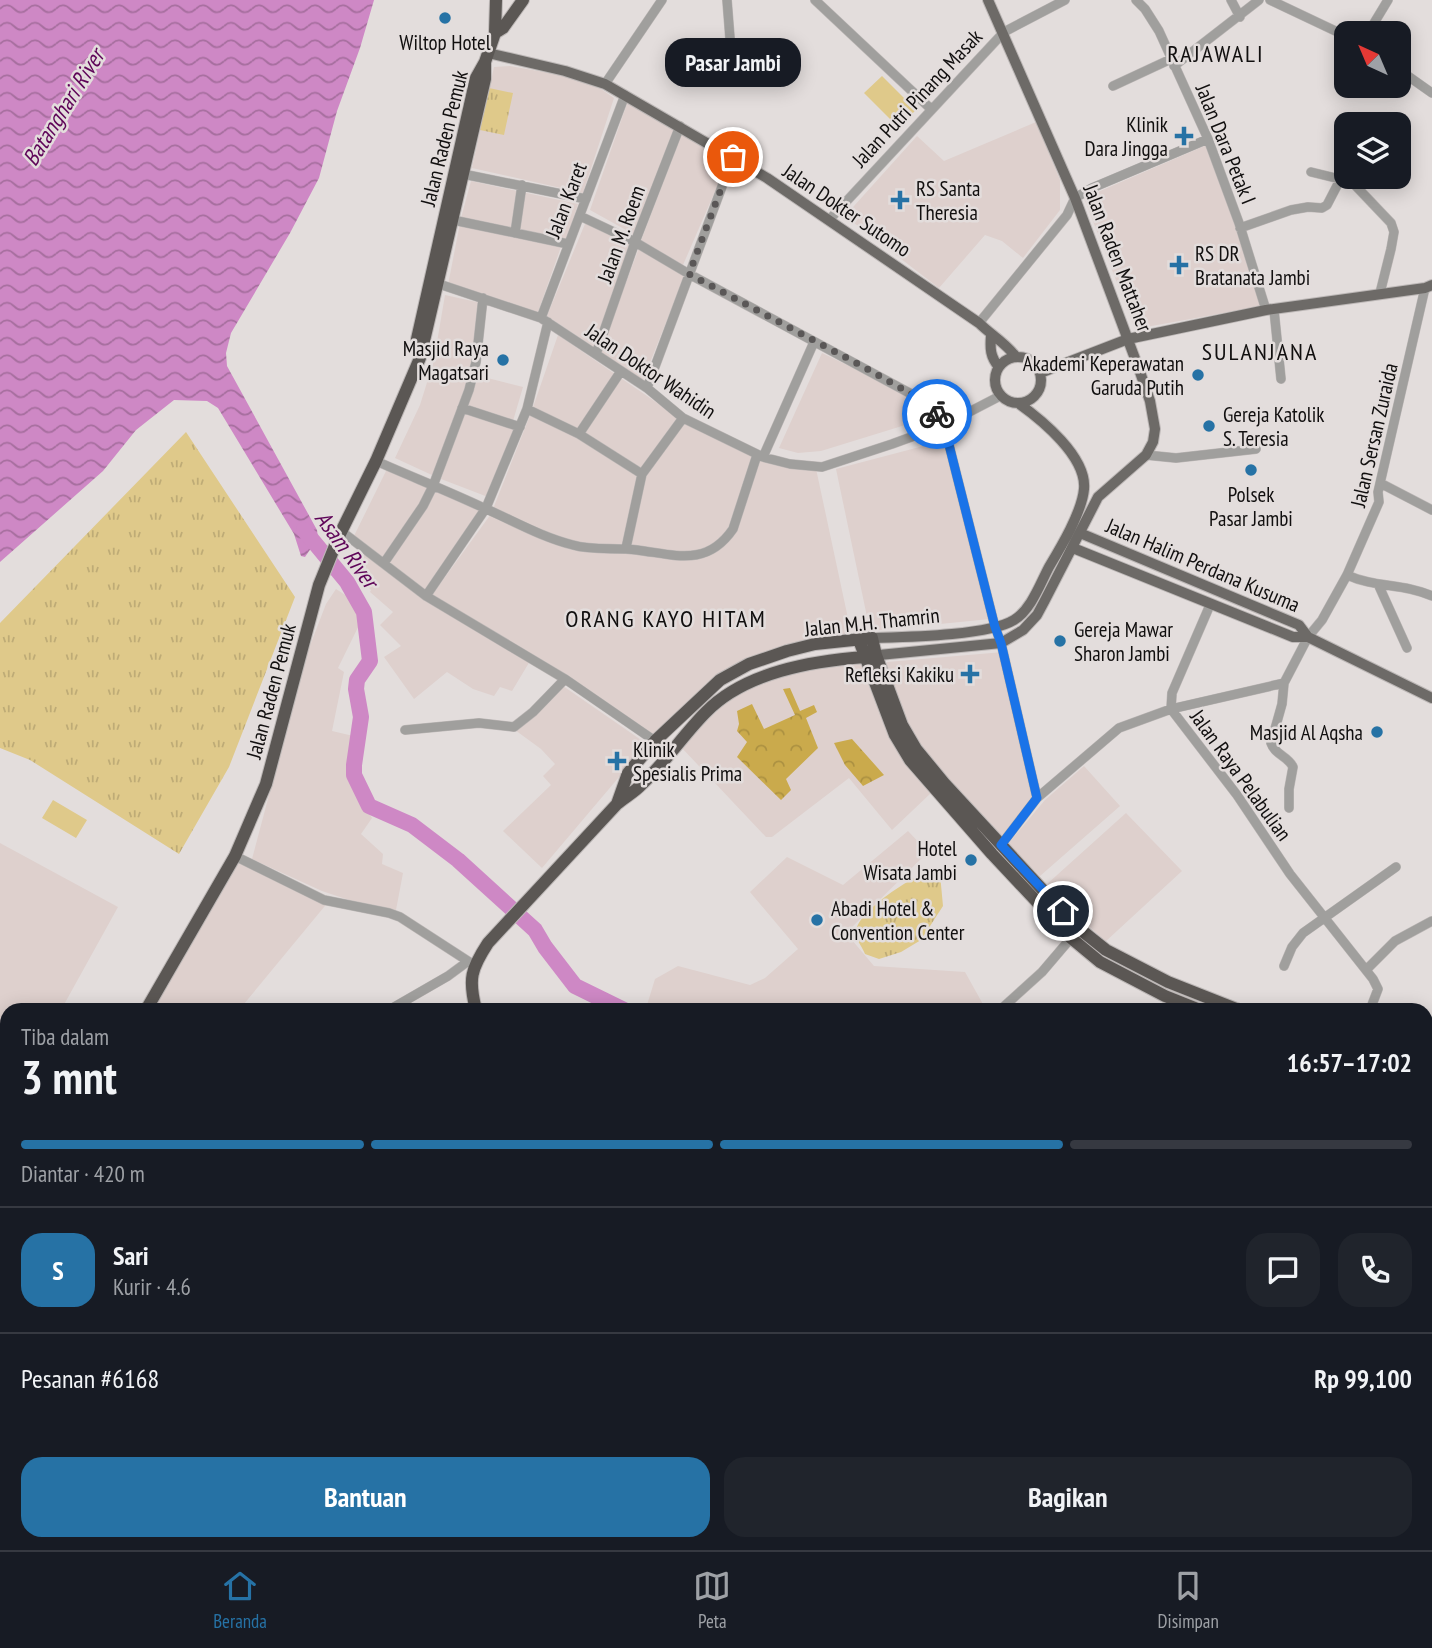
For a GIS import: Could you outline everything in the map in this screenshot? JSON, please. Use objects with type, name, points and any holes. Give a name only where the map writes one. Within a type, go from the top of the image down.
[{"type":"highway","points":[[486,58],[495,33],[496,0]]},
{"type":"highway","points":[[495,33],[503,28],[519,6]]},
{"type":"highway","name":"Jalan Raden Pemuk","points":[[150,1003],[235,856],[266,784],[319,585],[420,358],[485,79],[486,58]]},
{"type":"highway","name":"Jalan Raden Pemuk","points":[[413,374],[429,281],[476,78],[486,58]]},
{"type":"highway","points":[[865,639],[895,735],[910,760],[938,794],[1071,938],[1100,962],[1183,1003]]},
{"type":"highway","name":"Jalan M.H. Thamrin","points":[[617,804],[628,773],[655,741],[720,680],[749,664],[806,646],[865,639]]},
{"type":"highway","points":[[870,656],[916,749],[1076,926],[1106,950],[1168,982],[1220,1003]]},
{"type":"highway","name":"Jalan M.H. Thamrin","points":[[470,963],[617,804],[641,786],[706,711],[730,693],[792,667],[819,660],[870,656]]},
{"type":"highway","points":[[470,963],[470,982],[474,1003]]},
{"type":"main road","name":"Jalan Raden Mattaher","points":[[989,0],[1075,198],[1128,339],[1153,416],[1153,442],[1146,455]]},
{"type":"main road","name":"Jalan Dokter Sutomo","points":[[486,58],[565,71],[605,84],[680,126],[829,220],[979,323],[991,336],[1010,348],[1016,357]]},
{"type":"main road","points":[[1040,373],[1128,339],[1270,310],[1429,287]]},
{"type":"main road","points":[[991,336],[992,360],[999,367]]},
{"type":"main road","points":[[1016,357],[1026,358],[1035,364],[1040,373],[1041,384],[1037,394],[1028,401],[1018,403],[1000,396],[995,387],[995,376],[999,367],[1006,360],[1016,357]]},
{"type":"main road","points":[[1018,403],[1049,428],[1084,476],[1084,490],[1098,497]]},
{"type":"main road","points":[[870,656],[1001,643],[1023,630],[1037,615],[1098,497],[1146,455]]},
{"type":"main road","name":"Jalan M.H. Thamrin","points":[[865,639],[935,636],[1013,622],[1028,607],[1061,545],[1084,490]]},
{"type":"main road","name":"Jalan Halim Perdana Kusuma","points":[[1080,533],[1299,625],[1308,637],[1432,698]]},
{"type":"main road","name":"Jalan Halim Perdana Kusuma","points":[[1073,548],[1293,638],[1308,637]]},
{"type":"main road","points":[[1184,593],[1189,579]]},
{"type":"street","points":[[605,84],[662,0]]},
{"type":"street","points":[[727,0],[730,51],[740,62],[767,68]]},
{"type":"street","points":[[815,0],[931,109]]},
{"type":"street","points":[[1004,32],[1065,0]]},
{"type":"street","name":"Jalan Dara Petak I","points":[[1136,0],[1159,31],[1208,139],[1270,310],[1281,379]]},
{"type":"street","points":[[1231,0],[1240,17]]},
{"type":"street","points":[[1113,86],[1172,62],[1240,17],[1259,0]]},
{"type":"street","points":[[1270,0],[1334,30]]},
{"type":"street","points":[[1375,21],[1388,0]]},
{"type":"street","name":"Jalan Putri Pinang Masak","points":[[829,220],[1004,32]]},
{"type":"street","points":[[1411,78],[1432,93]]},
{"type":"street","name":"Jalan Karet","points":[[426,596],[486,508],[520,427],[527,409],[545,320],[568,244],[625,95]]},
{"type":"street","name":"Jalan M. Roem","points":[[596,354],[680,126]]},
{"type":"street","points":[[979,323],[1067,215],[1075,198],[1092,188],[1208,139]]},
{"type":"street","points":[[647,388],[733,157]]},
{"type":"street","points":[[1311,172],[1334,177]]},
{"type":"street","points":[[463,174],[586,199]]},
{"type":"street","points":[[515,233],[522,185]]},
{"type":"street","points":[[1240,228],[1291,210],[1308,206],[1322,208],[1327,205],[1335,189]]},
{"type":"street","points":[[1365,189],[1388,217],[1394,232],[1380,293]]},
{"type":"street","points":[[580,216],[635,243],[915,396],[934,410],[944,425],[1001,643],[1037,798]]},
{"type":"street","points":[[453,220],[568,244]]},
{"type":"street","name":"Jalan Doktor Wahidin","points":[[439,284],[545,320],[647,388],[682,418],[760,456],[799,466],[822,467],[944,425],[1000,396]]},
{"type":"street","name":"Jalan Sersan Zuraida","points":[[1289,808],[1293,767],[1289,760],[1276,752],[1271,743],[1282,704],[1284,683],[1308,637],[1322,620],[1347,575],[1379,502],[1378,492],[1429,287]]},
{"type":"street","points":[[384,563],[423,506],[433,486],[473,376],[483,298]]},
{"type":"street","points":[[376,461],[486,508],[533,532],[576,546],[626,548],[688,556],[705,554],[718,547],[733,528],[760,456],[814,342]]},
{"type":"street","points":[[579,434],[621,371]]},
{"type":"street","points":[[462,408],[520,427]]},
{"type":"street","points":[[527,409],[579,434],[642,474]]},
{"type":"street","points":[[626,548],[642,474],[682,418]]},
{"type":"street","points":[[1146,455],[1176,458],[1256,449]]},
{"type":"street","points":[[1382,484],[1432,510]]},
{"type":"street","points":[[340,533],[426,596],[565,679],[655,741]]},
{"type":"street","points":[[1347,575],[1362,582],[1404,586],[1432,596]]},
{"type":"street","points":[[1378,584],[1407,648]]},
{"type":"street","name":"Jalan Raya Pelabulian","points":[[1210,605],[1172,693],[1171,709],[1237,795],[1285,867],[1366,971]]},
{"type":"street","points":[[405,730],[479,723],[514,727],[565,679]]},
{"type":"street","points":[[1001,845],[1037,798],[1108,735],[1171,709],[1284,683]]},
{"type":"street","points":[[235,856],[324,900],[400,917],[470,963],[402,1003]]},
{"type":"street","points":[[1284,966],[1297,940],[1396,867]]},
{"type":"street","points":[[1373,1003],[1378,989],[1366,971],[1395,941],[1432,921]]},
{"type":"street","points":[[1008,1003],[1042,972],[1071,938]]},
{"type":"shaded area","points":[[510,66],[566,76],[601,89],[614,98],[583,193],[472,168],[494,67]]},
{"type":"shaded area","points":[[628,101],[678,127],[635,235],[590,210]]},
{"type":"shaded area","points":[[1036,122],[1060,180],[1060,210],[1023,258],[1002,241],[985,235],[939,288],[845,216],[917,136],[944,161]]},
{"type":"shaded area","points":[[682,133],[729,159],[683,265],[639,246]]},
{"type":"shaded area","name":"RS DR Bratanata Jambi","points":[[1209,144],[1262,306],[1135,329],[1084,198]]},
{"type":"shaded area","points":[[471,181],[578,204],[566,242],[461,218]]},
{"type":"shaded area","points":[[587,219],[631,243],[594,347],[547,316]]},
{"type":"shaded area","points":[[460,223],[562,244],[538,312],[448,285]]},
{"type":"shaded area","points":[[639,248],[685,275],[643,380],[600,352]]},
{"type":"shaded area","points":[[445,295],[481,303],[475,363],[434,476],[395,458],[420,405],[434,360]]},
{"type":"shaded area","points":[[558,335],[685,422],[768,456],[815,464],[852,637],[752,663],[706,692],[661,740],[567,677],[432,595],[491,514]]},
{"type":"shaded area","points":[[822,353],[928,404],[928,418],[821,451],[798,453],[779,448]]},
{"type":"shaded area","points":[[476,375],[523,387],[513,421],[467,406]]},
{"type":"shaded area","points":[[465,409],[516,426],[488,497],[441,479]]},
{"type":"shaded area","points":[[950,439],[990,619],[870,631],[836,469]]},
{"type":"shaded area","points":[[387,469],[431,487],[383,560],[353,538]]},
{"type":"shaded area","points":[[436,488],[483,508],[426,591],[388,564]]},
{"type":"shaded area","points":[[365,553],[530,661],[512,691],[500,687],[494,696],[473,689],[447,672],[414,699],[384,657],[401,646],[380,625],[393,612],[370,592],[352,570]]},
{"type":"shaded area","points":[[336,589],[367,609],[338,668],[344,672],[332,731],[362,738],[355,771],[366,809],[372,818],[361,834],[383,854],[382,864],[403,873],[396,910],[322,891],[252,859],[306,656],[326,604]]},
{"type":"shaded area","points":[[859,652],[868,684],[890,736],[931,793],[892,830],[849,778],[772,837],[766,837],[681,747],[724,704],[759,681]]},
{"type":"shaded area","points":[[1003,652],[1036,795],[1002,836],[948,782],[920,748],[906,724],[885,671],[887,662]]},
{"type":"shaded area","points":[[563,686],[647,744],[542,868],[503,831],[551,785],[543,776],[555,764],[541,749],[515,730]]},
{"type":"shaded area","points":[[1084,766],[1120,806],[1040,876],[1008,844],[1045,800]]},
{"type":"shaded area","points":[[1126,813],[1182,871],[1105,942],[1047,884]]},
{"type":"shaded area","points":[[908,831],[928,852],[846,933],[874,966],[965,972],[982,1003],[648,1003],[655,979],[678,966],[750,985],[765,978],[798,949],[750,892],[787,857],[843,885]]},
{"type":"shaded area","points":[[0,843],[118,907],[65,1003],[0,1003]]},
{"type":"shaded area","points":[[239,859],[329,901],[245,1003],[156,1003]]},
{"type":"green space","points":[[882,76],[916,110],[898,127],[864,93]]},
{"type":"green space","points":[[489,88],[513,93],[504,135],[480,130]]},
{"type":"green space","points":[[186,432],[295,597],[229,767],[179,854],[30,760],[0,748],[0,623]]},
{"type":"green space","points":[[790,688],[800,711],[814,705],[817,712],[806,718],[818,748],[786,779],[791,790],[781,800],[737,757],[747,742],[737,731],[737,711],[752,704],[764,729],[795,715],[783,689]]},
{"type":"green space","points":[[852,739],[884,775],[863,786],[845,765],[834,743]]},
{"type":"green space","points":[[53,800],[87,820],[76,838],[42,818]]},
{"type":"green space","points":[[928,872],[940,874],[943,906],[921,940],[901,952],[879,959],[865,954],[856,934],[864,917],[884,897]]},
{"type":"water","name":"Batanghari River","points":[[0,0],[374,0],[337,111],[319,178],[231,333],[226,353],[227,366],[317,530],[318,538],[305,557],[301,556],[294,534],[218,408],[207,401],[174,400],[136,430],[103,471],[0,562]]},
{"type":"waterway","name":"Asam River","points":[[304,530],[347,582],[364,612],[370,661],[357,680],[361,717],[354,775],[369,806],[412,825],[458,860],[535,930],[575,986],[610,1003]]},
{"type":"way so far","points":[[733,157],[689,274],[915,396],[937,414]]},
{"type":"place","name":"Wiltop Hotel","points":[[445,18]]},
{"type":"place","name":"Klinik Dara Jingga","points":[[1184,136]]},
{"type":"place","name":"Pasar Jambi","points":[[733,157]]},
{"type":"place","name":"RS Santa Theresia","points":[[900,200]]},
{"type":"place","name":"RS DR Bratanata Jambi","points":[[1179,265]]},
{"type":"place","name":"Masjid Raya Magatsari","points":[[503,360]]},
{"type":"place","name":"Akademi Keperawatan Garuda Putih","points":[[1198,375]]},
{"type":"place","name":"Gereja Katolik S. Teresia","points":[[1209,426]]},
{"type":"place","name":"Polsek Pasar Jambi","points":[[1251,470]]},
{"type":"place","name":"Gereja Mawar Sharon Jambi","points":[[1060,641]]},
{"type":"place","name":"Refleksi Kakiku","points":[[970,674]]},
{"type":"place","name":"Masjid Al Aqsha","points":[[1377,732]]},
{"type":"place","name":"Klinik Spesialis Prima","points":[[617,761]]},
{"type":"place","name":"Hotel Wisata Jambi","points":[[971,860]]},
{"type":"place","name":"Abadi Hotel & Convention Center","points":[[817,920]]},
{"type":"district","name":"RAJAWALI","points":[[1216,53]]},
{"type":"district","name":"SULANJANA","points":[[1260,351]]},
{"type":"district","name":"ORANG KAYO HITAM","points":[[666,618]]},
{"type":"route","points":[[937,414],[944,425],[1001,643],[1008,683],[1037,798],[1001,845],[1063,911]]}]
